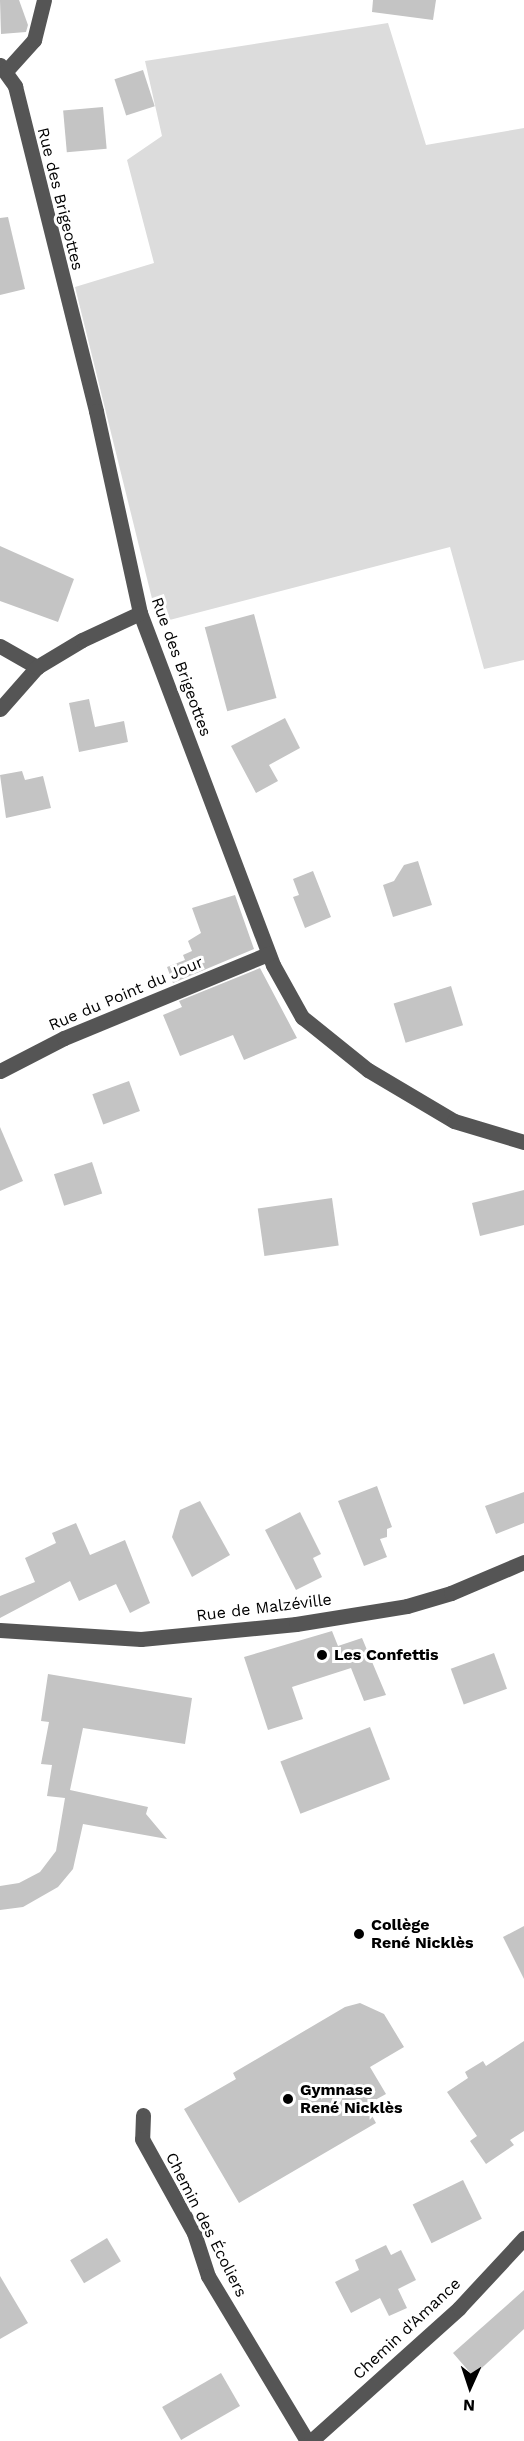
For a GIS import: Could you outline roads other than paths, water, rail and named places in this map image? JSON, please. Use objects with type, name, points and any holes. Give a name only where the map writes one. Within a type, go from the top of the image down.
[{"type":"street","points":[[3,68],[34,40],[44,0]]},
{"type":"street","name":"Rue des Brigeottes","points":[[3,68],[15,86],[96,411],[140,613],[268,954],[302,1017],[368,1070],[454,1121],[522,1141]]},
{"type":"street","points":[[0,709],[37,667],[82,640],[140,613]]},
{"type":"street","points":[[0,646],[37,667]]},
{"type":"street","name":"Rue du Point du Jour","points":[[0,1071],[64,1038],[268,954]]},
{"type":"street","name":"Rue de Malzéville","points":[[0,1630],[141,1639],[296,1623],[407,1606],[451,1593],[524,1562]]},
{"type":"street","name":"Chemin des Écoliers","points":[[143,2115],[142,2139],[194,2233],[208,2276],[309,2441]]},
{"type":"street","name":"Chemin d'Amance","points":[[309,2441],[459,2308],[524,2238]]},
{"type":"place","name":"Les Confettis","points":[[322,1655]]},
{"type":"place","name":"Collège René Nicklès","points":[[359,1934]]},
{"type":"place","name":"Gymnase René Nicklès","points":[[288,2099]]}]
